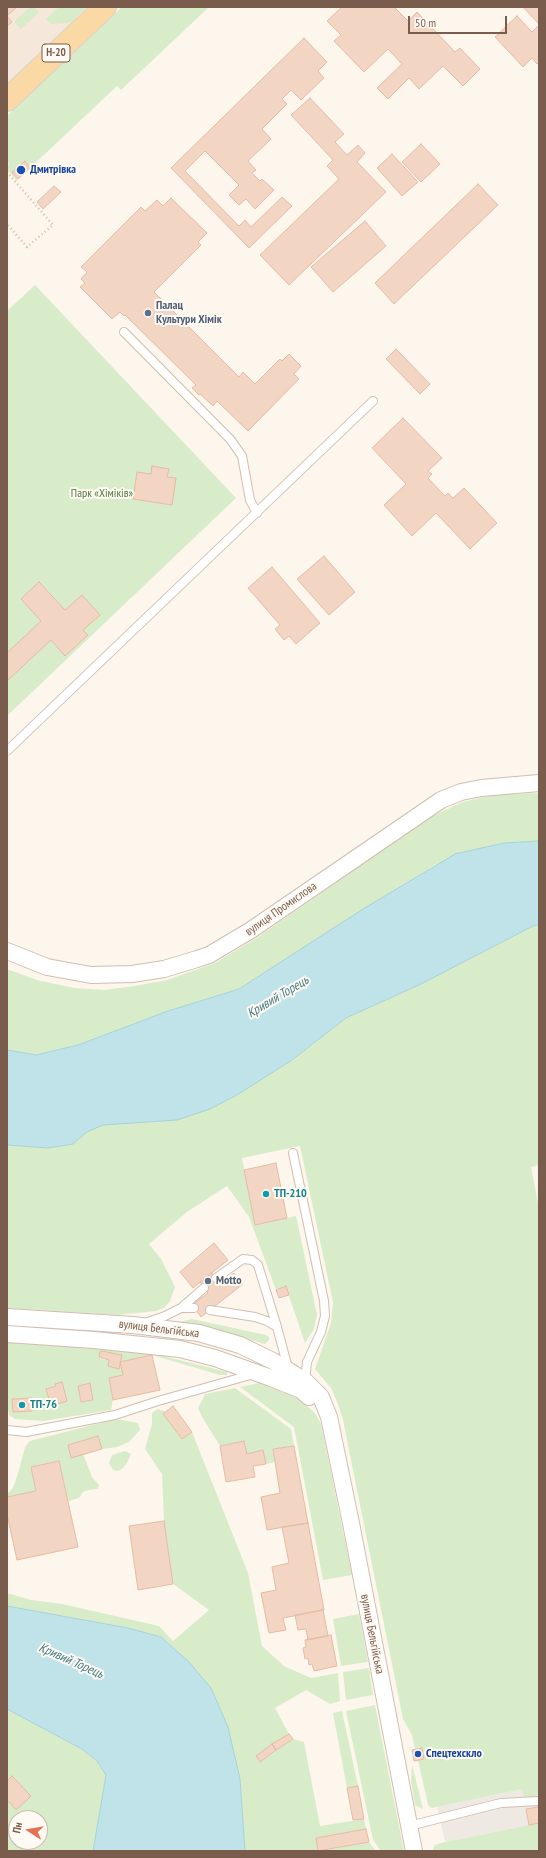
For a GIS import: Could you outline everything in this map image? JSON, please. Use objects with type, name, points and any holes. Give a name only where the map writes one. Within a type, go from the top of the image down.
[{"type":"main road","name":"Н-20","points":[[7,100],[105,7]]},
{"type":"street","name":"вулиця Промислова","points":[[7,952],[47,967],[91,975],[132,974],[164,969],[197,959],[209,955],[251,930],[441,800],[462,792],[482,788],[539,783]]},
{"type":"street","name":"вулиця Бельгійська","points":[[7,1317],[134,1325],[182,1330],[222,1339],[266,1358],[304,1381],[321,1397],[329,1417],[414,1851]]},
{"type":"street","name":"вулиця Бельгійська","points":[[7,1334],[94,1340],[180,1349],[215,1358],[301,1390],[320,1406],[329,1417]]},
{"type":"lane","points":[[124,332],[230,439],[242,456],[250,500],[257,513]]},
{"type":"lane","points":[[7,751],[373,401]]},
{"type":"lane","points":[[293,1153],[324,1301],[325,1316],[321,1332],[307,1362],[304,1381]]},
{"type":"lane","points":[[216,1278],[243,1259],[252,1260],[258,1265],[288,1371]]},
{"type":"lane","points":[[134,1325],[152,1321],[181,1308],[204,1288]]},
{"type":"lane","points":[[181,1308],[194,1308]]},
{"type":"lane","points":[[210,1310],[256,1317],[268,1321],[276,1327]]},
{"type":"lane","points":[[7,1430],[26,1432],[115,1415],[158,1401],[257,1374]]},
{"type":"lane","points":[[409,1826],[501,1803],[539,1801]]},
{"type":"path","points":[[7,172],[53,225],[27,247],[7,224]]},
{"type":"shaded area","points":[[7,7],[87,7],[7,84]]},
{"type":"shaded area","points":[[539,1785],[539,1823],[445,1842],[437,1807]]},
{"type":"green space","points":[[30,7],[33,7],[39,12],[21,29],[14,22]]},
{"type":"green space","points":[[59,7],[87,7],[70,23],[51,24],[46,19]]},
{"type":"green space","points":[[122,7],[209,7],[121,90],[117,86],[30,168],[25,161],[12,172],[18,179],[17,181],[7,169],[9,164],[7,161],[7,116]]},
{"type":"green space","name":"Парк «Хіміків»","points":[[35,285],[236,498],[7,716],[7,311]]},
{"type":"green space","points":[[539,793],[539,841],[504,843],[435,865],[239,989],[168,1011],[78,1045],[36,1055],[7,1050],[7,969],[37,980],[74,988],[104,990],[167,980],[215,963],[258,937],[430,817],[463,802],[483,797],[502,794]]},
{"type":"green space","points":[[539,925],[539,1165],[531,1167],[539,1208],[539,1795],[524,1798],[522,1789],[432,1808],[428,1805],[418,1760],[424,1759],[422,1748],[415,1749],[412,1735],[403,1719],[343,1420],[331,1388],[315,1369],[331,1323],[333,1302],[300,1146],[242,1158],[255,1225],[296,1216],[317,1315],[314,1329],[305,1343],[286,1287],[276,1290],[249,1217],[227,1186],[187,1212],[149,1244],[161,1259],[175,1287],[170,1301],[164,1308],[156,1311],[117,1315],[7,1308],[7,1145],[48,1148],[73,1144],[87,1132],[103,1125],[132,1122],[210,1109],[237,1095],[292,1060],[346,1018],[421,984],[533,926]]},
{"type":"green space","points":[[192,1319],[266,1335],[269,1337],[269,1340],[265,1344],[197,1325],[179,1322]]},
{"type":"green space","points":[[7,1342],[139,1350],[227,1372],[227,1375],[220,1375],[152,1355],[121,1362],[123,1375],[109,1379],[113,1400],[111,1410],[43,1421],[15,1419],[9,1415],[7,1404]],"holes":[[[100,1353],[121,1355],[119,1368],[108,1366],[109,1360],[101,1359],[99,1357]],[[89,1383],[93,1400],[81,1402],[78,1386]],[[56,1386],[67,1401],[51,1405],[46,1389]],[[31,1398],[32,1411],[13,1412],[12,1399]]]},
{"type":"green space","points":[[260,1383],[299,1399],[315,1413],[321,1424],[352,1575],[323,1580],[294,1427],[240,1387]]},
{"type":"green space","points":[[235,1388],[291,1429],[294,1446],[273,1449],[275,1462],[266,1464],[263,1451],[247,1454],[244,1441],[220,1446],[202,1417],[198,1408],[205,1394]]},
{"type":"green space","points":[[158,1409],[166,1412],[163,1414],[182,1439],[192,1432],[248,1573],[262,1646],[284,1666],[311,1678],[338,1673],[340,1701],[330,1704],[306,1690],[275,1708],[289,1734],[256,1756],[260,1761],[293,1739],[304,1742],[320,1826],[364,1819],[366,1829],[316,1838],[318,1851],[245,1851],[240,1779],[211,1688],[189,1662],[161,1637],[128,1628],[7,1606],[7,1593],[31,1600],[62,1604],[159,1626],[173,1641],[209,1610],[173,1584],[164,1521],[162,1474],[145,1449],[152,1424],[152,1413]]},
{"type":"green space","points":[[116,1419],[138,1423],[140,1430],[129,1442],[117,1447],[102,1449],[98,1436],[68,1445],[72,1458],[83,1454],[92,1477],[99,1485],[98,1489],[83,1492],[79,1498],[68,1501],[59,1461],[31,1467],[36,1491],[7,1497],[7,1494],[13,1488],[25,1447],[30,1441]]},
{"type":"green space","points":[[125,1451],[131,1454],[127,1463],[118,1471],[113,1470],[109,1463],[112,1455]]},
{"type":"green space","points":[[359,1614],[368,1662],[341,1666],[333,1619]]},
{"type":"green space","points":[[369,1668],[373,1695],[346,1700],[343,1672]]},
{"type":"green space","points":[[375,1705],[404,1851],[381,1851],[373,1840],[346,1711]]},
{"type":"green space","points":[[7,1709],[82,1749],[97,1761],[106,1775],[93,1851],[7,1851]]},
{"type":"green space","points":[[342,1711],[358,1786],[347,1788],[333,1713]]},
{"type":"green space","points":[[412,1764],[423,1809],[415,1805],[411,1781]]},
{"type":"green space","points":[[539,1823],[539,1851],[432,1851],[435,1845],[445,1842]]},
{"type":"green space","points":[[369,1842],[376,1851],[322,1851]]},
{"type":"water","name":"Кривий Торець","points":[[539,841],[539,925],[533,926],[421,984],[346,1018],[292,1060],[237,1095],[210,1109],[177,1120],[103,1125],[87,1132],[73,1144],[48,1148],[7,1145],[7,1050],[36,1055],[78,1045],[168,1011],[239,989],[363,909],[455,854],[504,843]]},
{"type":"water","name":"Кривий Торець","points":[[7,1606],[128,1628],[161,1637],[189,1662],[211,1688],[228,1727],[240,1779],[245,1851],[93,1851],[106,1775],[97,1761],[82,1749],[7,1709]]},
{"type":"building","points":[[7,7],[17,7],[7,16]]},
{"type":"building","points":[[342,7],[394,7],[408,21],[417,12],[455,52],[460,48],[480,69],[463,86],[443,66],[419,89],[409,78],[388,99],[377,88],[402,64],[388,49],[364,72],[334,41],[341,35],[327,21]]},
{"type":"building","points":[[523,7],[539,7],[539,24]]},
{"type":"building","points":[[7,16],[12,22],[7,26]]},
{"type":"building","points":[[517,16],[532,32],[539,25],[539,62],[537,64],[532,58],[523,67],[495,37]]},
{"type":"building","points":[[304,38],[327,62],[318,71],[324,78],[301,100],[291,90],[282,99],[287,104],[262,129],[271,139],[248,161],[256,170],[252,173],[260,181],[262,179],[274,190],[255,209],[246,199],[239,205],[229,195],[239,185],[205,151],[185,171],[239,226],[245,220],[251,227],[282,197],[292,206],[249,248],[171,168]]},
{"type":"building","points":[[310,98],[344,134],[335,142],[347,155],[358,145],[365,153],[357,162],[386,192],[289,285],[260,255],[339,179],[327,166],[333,160],[291,115]]},
{"type":"building","points":[[421,144],[440,164],[421,182],[402,162]]},
{"type":"building","points":[[392,154],[418,182],[402,196],[377,168]]},
{"type":"building","points":[[25,161],[30,168],[18,179],[12,172]]},
{"type":"building","points":[[478,184],[498,205],[394,304],[375,283]]},
{"type":"building","points":[[54,186],[61,192],[43,209],[37,202]]},
{"type":"building","name":"Палац Культури Хімік","points":[[171,198],[207,233],[198,242],[201,245],[154,292],[239,377],[243,372],[255,384],[280,359],[282,361],[289,354],[301,366],[294,374],[299,379],[248,431],[217,401],[213,406],[200,394],[199,395],[192,388],[196,385],[125,315],[124,316],[120,312],[112,319],[80,287],[85,283],[81,279],[87,272],[81,267],[141,207],[145,211],[157,200],[163,206]]},
{"type":"building","points":[[365,221],[386,246],[333,292],[311,267]]},
{"type":"building","points":[[396,349],[430,384],[420,394],[386,359]]},
{"type":"building","points":[[403,418],[442,458],[428,471],[432,474],[428,478],[445,496],[448,493],[453,498],[464,488],[497,523],[470,549],[436,513],[412,536],[384,505],[406,484],[372,448]]},
{"type":"building","points":[[152,466],[169,469],[167,477],[176,478],[172,505],[133,499],[137,472],[151,474]]},
{"type":"building","points":[[324,556],[355,592],[329,615],[297,579]]},
{"type":"building","points":[[272,567],[320,623],[296,644],[289,636],[284,640],[275,629],[280,625],[248,588]]},
{"type":"building","points":[[39,582],[65,610],[82,595],[100,615],[83,630],[88,635],[65,656],[51,640],[7,681],[7,653],[41,621],[21,599]]},
{"type":"building","name":"ТП-210","points":[[276,1163],[287,1218],[255,1225],[244,1170]]},
{"type":"building","points":[[214,1243],[228,1260],[193,1288],[180,1272]]},
{"type":"building","points":[[212,1273],[220,1283],[234,1273],[243,1284],[201,1317],[192,1305],[208,1293],[200,1282]]},
{"type":"building","points":[[286,1286],[289,1295],[279,1298],[276,1290]]},
{"type":"building","points":[[102,1351],[122,1355],[119,1369],[108,1366],[109,1360],[99,1357],[100,1352]]},
{"type":"building","points":[[152,1355],[160,1390],[113,1400],[109,1378],[123,1375],[120,1362]]},
{"type":"building","points":[[62,1382],[67,1401],[51,1406],[46,1389],[56,1386],[55,1384]]},
{"type":"building","points":[[90,1383],[93,1400],[81,1402],[78,1386]]},
{"type":"building","name":"ТП-76","points":[[32,1398],[32,1411],[13,1412],[12,1399]]},
{"type":"building","points":[[173,1406],[192,1432],[182,1439],[163,1414]]},
{"type":"building","points":[[98,1436],[102,1449],[71,1458],[68,1445]]},
{"type":"building","points":[[244,1441],[247,1454],[263,1450],[266,1464],[253,1466],[255,1477],[226,1482],[220,1446]]},
{"type":"building","points":[[294,1446],[308,1523],[267,1530],[261,1497],[280,1493],[273,1449]]},
{"type":"building","points":[[59,1461],[78,1547],[17,1560],[7,1514],[7,1497],[36,1491],[31,1467]]},
{"type":"building","points":[[164,1521],[173,1584],[138,1590],[129,1526]]},
{"type":"building","points":[[308,1523],[324,1610],[283,1618],[286,1630],[269,1633],[261,1593],[276,1590],[272,1567],[289,1563],[282,1527]]},
{"type":"building","points":[[323,1610],[328,1636],[308,1640],[306,1629],[298,1630],[295,1615]]},
{"type":"building","points":[[331,1635],[337,1666],[314,1671],[312,1664],[309,1665],[308,1658],[305,1659],[303,1648],[306,1647],[305,1640]]},
{"type":"building","points":[[289,1734],[293,1739],[276,1750],[272,1744]]},
{"type":"building","points":[[272,1744],[276,1750],[260,1762],[256,1756]]},
{"type":"building","points":[[422,1748],[424,1759],[414,1761],[412,1750]]},
{"type":"building","points":[[12,1776],[31,1796],[16,1810],[7,1800],[7,1781]]},
{"type":"building","points":[[358,1786],[364,1819],[353,1820],[347,1788]]},
{"type":"building","points":[[539,1807],[539,1823],[529,1825],[526,1809]]},
{"type":"building","points":[[366,1829],[369,1842],[318,1851],[316,1838]]},
{"type":"place","name":"Дмитрівка","points":[[21,170]]},
{"type":"place","name":"Палац Культури Хімік","points":[[148,313]]},
{"type":"place","name":"ТП-210","points":[[266,1194]]},
{"type":"place","name":"Motto","points":[[208,1281]]},
{"type":"place","name":"ТП-76","points":[[22,1405]]},
{"type":"place","name":"Спецтехскло","points":[[418,1754]]}]
